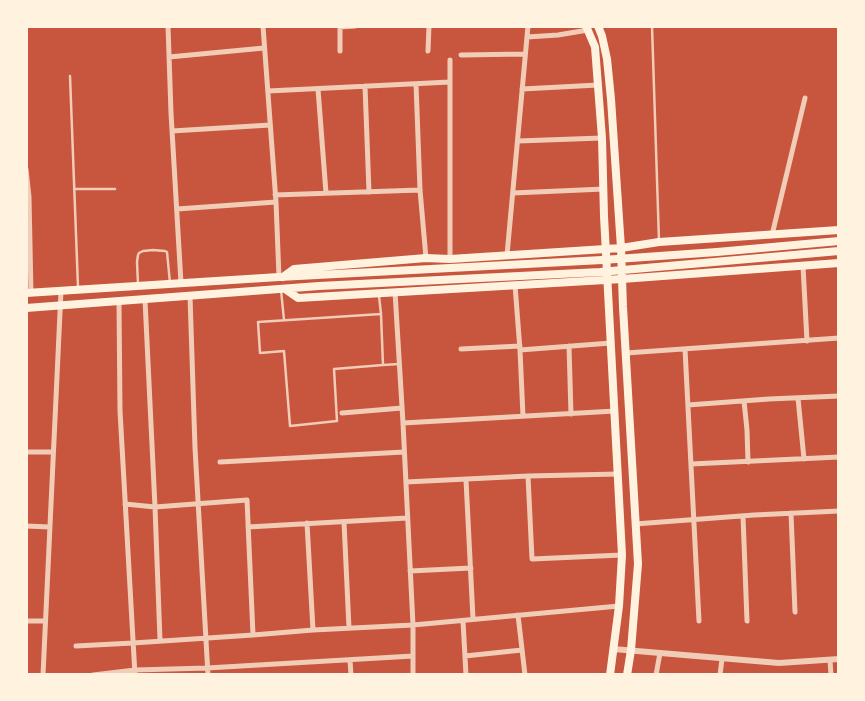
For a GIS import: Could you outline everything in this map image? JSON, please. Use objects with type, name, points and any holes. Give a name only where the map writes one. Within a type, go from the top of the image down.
[{"type":"main road","points":[[598,26],[607,59],[612,108],[638,564],[631,650],[627,675]]},
{"type":"main road","points":[[587,28],[595,47],[602,138],[607,280],[622,555],[619,606],[610,675]]},
{"type":"main road","points":[[281,277],[294,269],[426,258],[621,248],[659,242],[839,230]]},
{"type":"main road","points":[[710,239],[712,272]]},
{"type":"main road","points":[[29,293],[602,260],[839,241]]},
{"type":"main road","points":[[26,308],[319,286],[600,272],[839,251]]},
{"type":"main road","points":[[473,257],[475,288]]},
{"type":"main road","points":[[283,289],[298,298],[607,280],[839,263]]},
{"type":"street","points":[[168,26],[181,283]]},
{"type":"street","points":[[263,26],[281,277]]},
{"type":"street","points":[[340,51],[340,27],[355,26]]},
{"type":"street","points":[[428,51],[429,26]]},
{"type":"street","points":[[507,255],[528,26]]},
{"type":"street","points":[[527,37],[558,34],[587,28]]},
{"type":"street","points":[[169,57],[264,48]]},
{"type":"street","points":[[461,55],[526,54]]},
{"type":"street","points":[[450,60],[450,258]]},
{"type":"street","points":[[268,91],[450,82]]},
{"type":"street","points":[[416,84],[420,190],[426,258]]},
{"type":"street","points":[[522,89],[598,85]]},
{"type":"street","points":[[365,86],[369,192]]},
{"type":"street","points":[[318,88],[326,193]]},
{"type":"street","points":[[772,235],[805,98]]},
{"type":"street","points":[[172,131],[270,125]]},
{"type":"street","points":[[518,141],[602,138]]},
{"type":"street","points":[[26,169],[29,293]]},
{"type":"street","points":[[513,192],[604,189]]},
{"type":"street","points":[[275,195],[420,190]]},
{"type":"street","points":[[177,209],[276,202]]},
{"type":"street","points":[[803,266],[807,340]]},
{"type":"street","points":[[516,285],[523,416]]},
{"type":"street","points":[[43,675],[61,291]]},
{"type":"street","points":[[395,292],[413,625],[413,675]]},
{"type":"street","points":[[190,296],[198,504],[208,675]]},
{"type":"street","points":[[145,300],[160,640]]},
{"type":"street","points":[[119,302],[120,411],[135,672]]},
{"type":"street","points":[[626,353],[839,338]]},
{"type":"street","points":[[461,349],[611,343]]},
{"type":"street","points":[[569,346],[571,414]]},
{"type":"street","points":[[685,349],[699,621]]},
{"type":"street","points":[[688,405],[839,396]]},
{"type":"street","points":[[798,398],[804,459]]},
{"type":"street","points":[[744,401],[748,462]]},
{"type":"street","points":[[339,413],[402,408]]},
{"type":"street","points":[[403,423],[615,411]]},
{"type":"street","points":[[26,452],[53,452]]},
{"type":"street","points":[[220,462],[404,452]]},
{"type":"street","points":[[691,464],[839,457]]},
{"type":"street","points":[[406,482],[618,474]]},
{"type":"street","points":[[528,476],[532,559],[622,555]]},
{"type":"street","points":[[466,480],[473,619]]},
{"type":"street","points":[[125,504],[155,507],[247,500],[253,635]]},
{"type":"street","points":[[635,524],[791,513],[839,512]]},
{"type":"street","points":[[791,513],[795,612]]},
{"type":"street","points":[[743,516],[747,621]]},
{"type":"street","points":[[248,527],[407,518]]},
{"type":"street","points":[[344,522],[349,628]]},
{"type":"street","points":[[307,523],[313,630]]},
{"type":"street","points":[[26,526],[50,527]]},
{"type":"street","points":[[410,571],[470,568]]},
{"type":"street","points":[[76,646],[413,625],[619,606]]},
{"type":"street","points":[[518,615],[525,675]]},
{"type":"street","points":[[26,621],[45,621]]},
{"type":"street","points":[[463,621],[466,675]]},
{"type":"street","points":[[613,649],[779,664],[839,659]]},
{"type":"street","points":[[465,656],[522,650]]},
{"type":"street","points":[[656,675],[660,653]]},
{"type":"street","points":[[93,675],[413,656]]},
{"type":"street","points":[[720,675],[722,659]]},
{"type":"street","points":[[350,660],[351,675]]},
{"type":"street","points":[[830,660],[831,675]]},
{"type":"lane","points":[[652,26],[659,242]]},
{"type":"lane","points":[[70,76],[78,290]]},
{"type":"lane","points":[[74,189],[115,189]]},
{"type":"lane","points":[[138,286],[138,255],[154,250],[167,252],[170,284]]},
{"type":"lane","points":[[283,289],[284,320]]},
{"type":"lane","points":[[379,293],[383,365]]},
{"type":"lane","points":[[380,314],[258,323],[260,353],[284,351],[289,426],[336,422],[339,413],[334,370],[400,364]]}]
